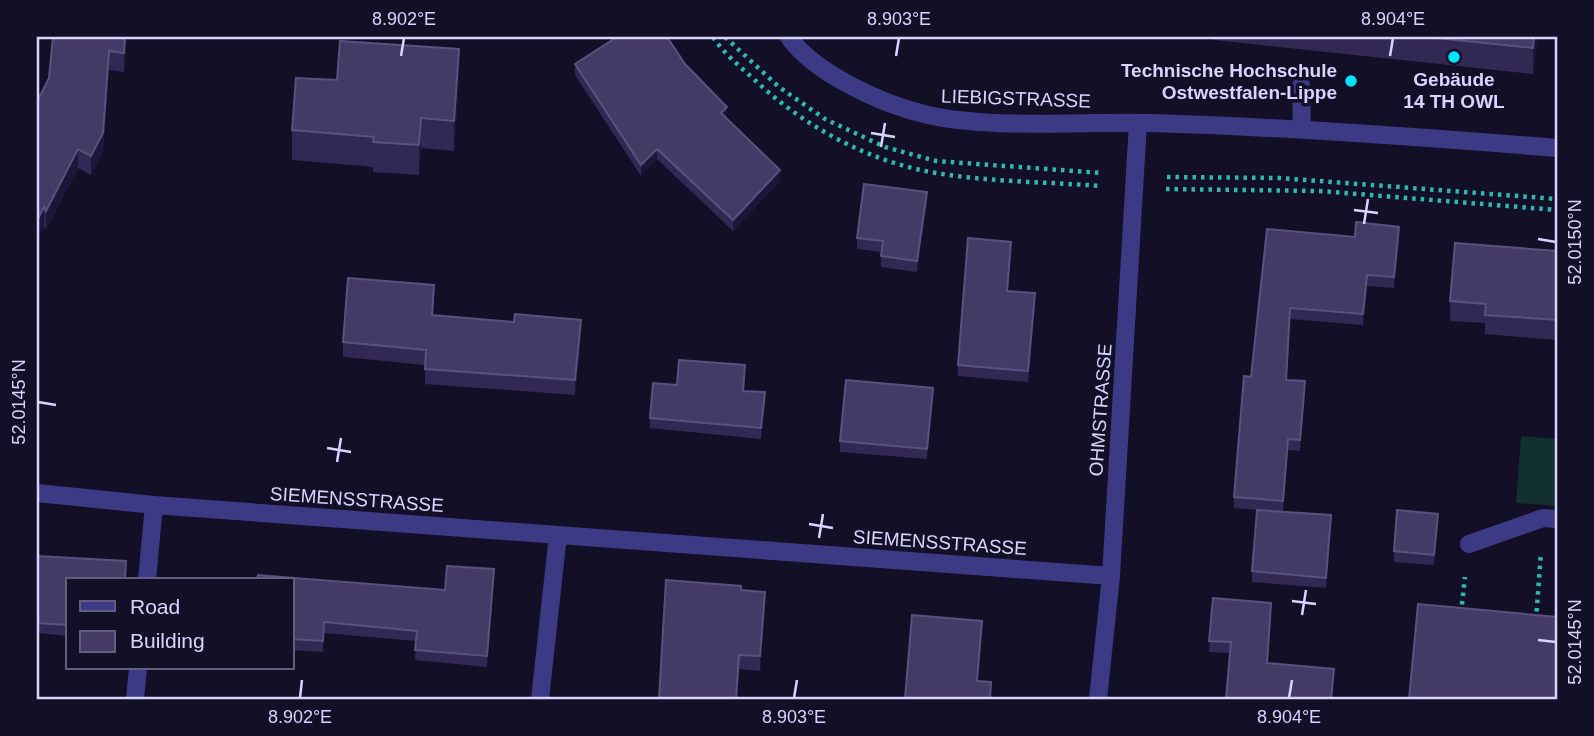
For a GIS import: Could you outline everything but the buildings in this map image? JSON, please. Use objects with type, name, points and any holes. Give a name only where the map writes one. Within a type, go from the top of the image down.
[{"type":"street","name":"LIEBIGSTRASSE","points":[[789,37],[797,48],[834,75],[871,95],[925,114],[987,121],[1138,122],[1302,128],[1557,148]]},
{"type":"street","points":[[1301,85],[1302,128]]},
{"type":"street","name":"OHMSTRASSE","points":[[1098,699],[1111,576],[1138,122]]},
{"type":"street","name":"SIEMENSSTRASSE","points":[[37,493],[154,505],[1111,576]]},
{"type":"street","points":[[147,578],[154,505]]},
{"type":"street","points":[[1469,544],[1550,518]]},
{"type":"street","points":[[540,699],[558,535]]},
{"type":"street","points":[[135,699],[138,670]]},
{"type":"path","points":[[1535,634],[1550,518]]},
{"type":"path","points":[[1460,619],[1469,544]]},
{"type":"green space","points":[[1521,436],[1557,439],[1557,506],[1516,503]]},
{"type":"place","name":"Gebäude 14 TH OWL","points":[[1454,57]]},
{"type":"place","name":"Technische Hochschule Ostwestfalen-Lippe","points":[[1351,81]]}]
